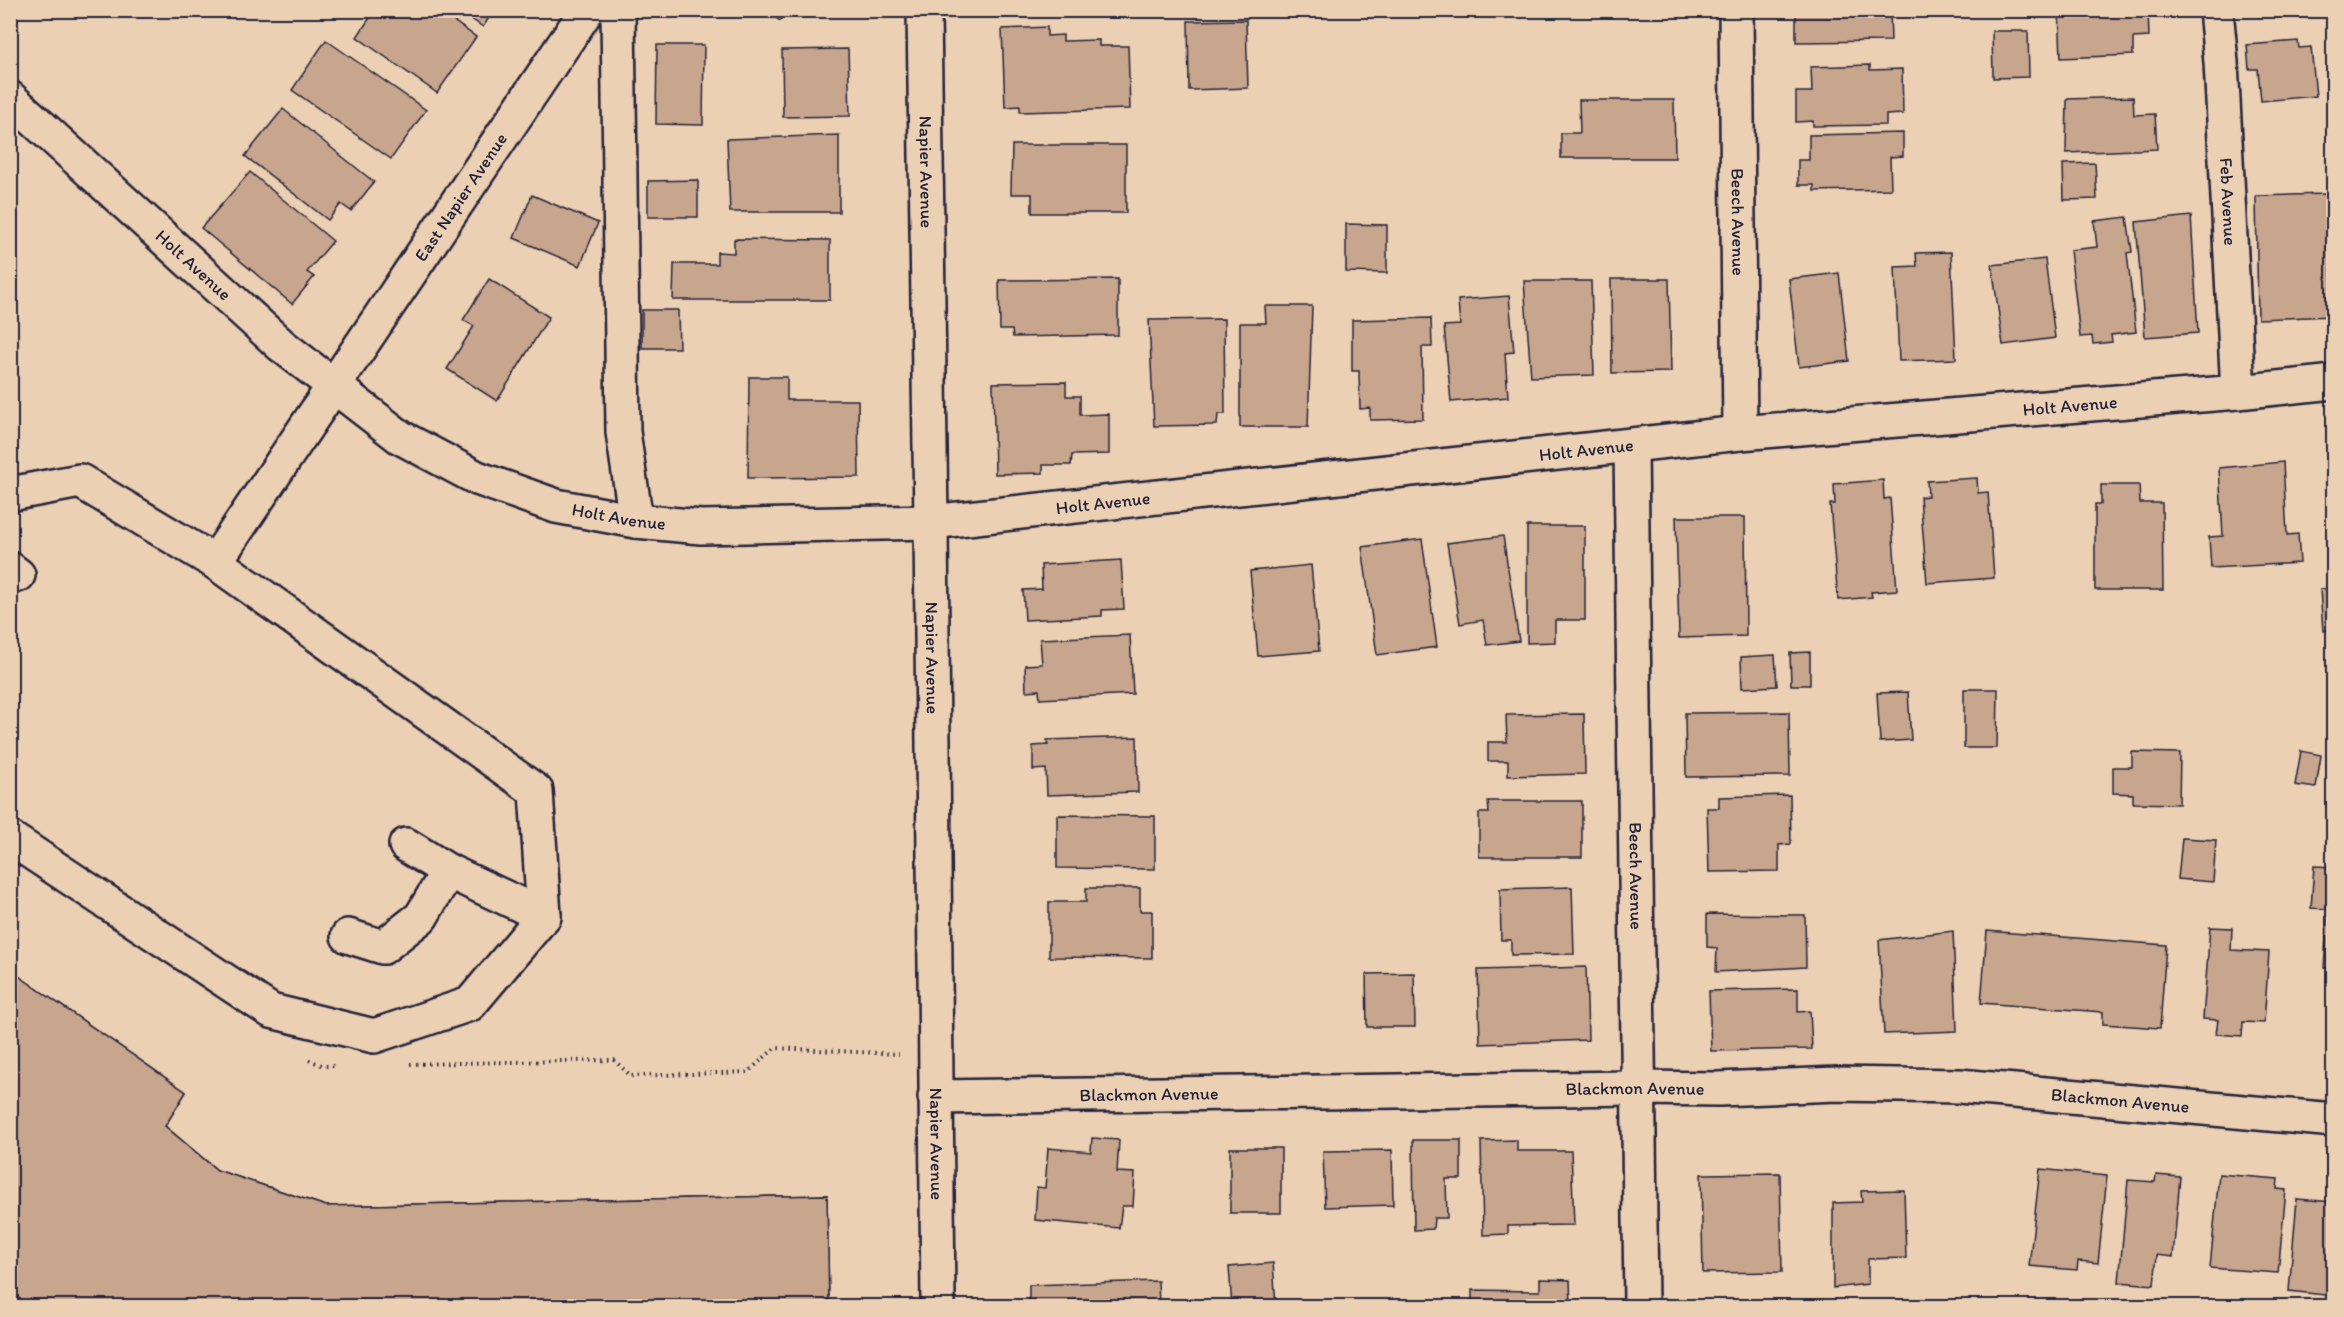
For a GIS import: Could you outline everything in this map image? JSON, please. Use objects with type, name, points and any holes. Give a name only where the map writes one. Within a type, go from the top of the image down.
[{"type":"street","name":"East Napier Avenue","points":[[215,562],[587,10]]},
{"type":"street","points":[[618,10],[622,432],[636,521]]},
{"type":"street","name":"Napier Avenue","points":[[924,10],[932,522],[938,1306]]},
{"type":"street","name":"Beech Avenue","points":[[1736,10],[1740,433]]},
{"type":"street","name":"Feb Avenue","points":[[2216,10],[2221,62],[2238,392]]},
{"type":"street","name":"Holt Avenue","points":[[10,99],[281,345],[400,437],[477,478],[556,506],[636,521],[701,527],[932,522],[1740,433],[2334,382]]},
{"type":"street","name":"Beech Avenue","points":[[1631,446],[1641,1306]]},
{"type":"street","points":[[10,494],[80,481],[215,562],[536,791],[544,916],[470,1004],[374,1036],[272,1011],[10,838]]},
{"type":"street","points":[[406,845],[448,871],[544,916]]},
{"type":"street","points":[[348,936],[383,947],[421,917],[448,871]]},
{"type":"street","name":"Blackmon Avenue","points":[[935,1097],[1638,1088],[1719,1089],[1837,1084],[1959,1086],[2334,1119]]},
{"type":"building","points":[[375,10],[416,10],[421,14],[423,10],[438,10],[476,37],[437,93],[357,37]]},
{"type":"building","points":[[458,10],[494,10],[483,27]]},
{"type":"building","points":[[765,10],[787,10],[780,21]]},
{"type":"building","points":[[1796,10],[1890,10],[1891,41],[1796,42]]},
{"type":"building","points":[[2059,10],[2148,10],[2149,37],[2133,38],[2133,55],[2061,58]]},
{"type":"building","points":[[1246,20],[1248,88],[1189,90],[1188,21]]},
{"type":"building","points":[[1047,27],[1047,36],[1063,35],[1063,41],[1099,40],[1099,46],[1128,46],[1130,109],[1020,112],[1020,106],[1005,107],[1002,29]]},
{"type":"building","points":[[1992,31],[2028,31],[2029,77],[1993,78]]},
{"type":"building","points":[[326,40],[426,110],[391,159],[292,90]]},
{"type":"building","points":[[2298,41],[2299,48],[2311,47],[2316,96],[2261,101],[2258,69],[2249,69],[2247,45]]},
{"type":"building","points":[[657,45],[704,45],[703,125],[656,124]]},
{"type":"building","points":[[848,49],[850,116],[783,117],[782,50]]},
{"type":"building","points":[[1870,65],[1870,70],[1902,69],[1903,114],[1886,115],[1886,125],[1813,126],[1813,121],[1796,122],[1796,92],[1812,92],[1811,67]]},
{"type":"building","points":[[2133,97],[2134,115],[2155,114],[2157,149],[2066,153],[2067,99]]},
{"type":"building","points":[[1579,100],[1674,100],[1675,158],[1561,158],[1561,133],[1580,133]]},
{"type":"building","points":[[283,109],[374,182],[351,211],[341,204],[328,220],[245,156]]},
{"type":"building","points":[[1903,133],[1903,156],[1890,157],[1891,189],[1814,191],[1814,185],[1798,185],[1798,160],[1809,160],[1809,135]]},
{"type":"building","points":[[839,135],[839,212],[730,212],[727,139]]},
{"type":"building","points":[[1012,145],[1126,145],[1126,213],[1032,213],[1032,194],[1011,194]]},
{"type":"building","points":[[2095,163],[2097,199],[2064,200],[2063,164]]},
{"type":"building","points":[[250,172],[333,241],[307,272],[314,277],[292,304],[201,228]]},
{"type":"building","points":[[698,180],[698,217],[648,217],[648,181]]},
{"type":"building","points":[[2328,194],[2333,316],[2258,319],[2256,196]]},
{"type":"building","points":[[532,195],[598,223],[580,266],[514,238]]},
{"type":"building","points":[[2191,216],[2198,333],[2145,337],[2136,222]]},
{"type":"building","points":[[2127,217],[2132,252],[2127,253],[2136,332],[2111,335],[2112,342],[2093,344],[2092,336],[2080,337],[2070,250],[2097,247],[2094,221]]},
{"type":"building","points":[[1346,224],[1387,225],[1387,273],[1346,272]]},
{"type":"building","points":[[734,239],[830,240],[830,300],[673,300],[674,264],[717,264],[717,252],[734,253]]},
{"type":"building","points":[[1951,252],[1956,359],[1899,361],[1895,267],[1917,266],[1916,253]]},
{"type":"building","points":[[2045,259],[2055,338],[2003,345],[1992,265]]},
{"type":"building","points":[[1839,273],[1849,361],[1799,367],[1789,279]]},
{"type":"building","points":[[489,279],[549,317],[497,401],[447,369],[474,326],[463,320]]},
{"type":"building","points":[[1118,279],[1118,335],[1013,337],[1012,330],[1000,330],[999,280]]},
{"type":"building","points":[[1611,279],[1669,279],[1671,372],[1612,373]]},
{"type":"building","points":[[1524,281],[1591,281],[1594,375],[1531,377]]},
{"type":"building","points":[[1509,296],[1514,352],[1505,353],[1508,397],[1451,402],[1444,326],[1460,325],[1458,300]]},
{"type":"building","points":[[1265,306],[1312,306],[1308,427],[1240,427],[1240,323],[1266,323]]},
{"type":"building","points":[[642,310],[678,310],[679,348],[642,348]]},
{"type":"building","points":[[1431,318],[1432,347],[1422,347],[1423,419],[1370,420],[1370,408],[1360,409],[1359,371],[1352,371],[1352,320]]},
{"type":"building","points":[[1224,319],[1225,414],[1218,414],[1217,425],[1154,426],[1149,320]]},
{"type":"building","points":[[749,377],[787,377],[787,400],[858,400],[859,477],[748,478]]},
{"type":"building","points":[[1066,382],[1066,396],[1080,396],[1080,415],[1109,414],[1109,454],[1072,455],[1071,465],[1043,465],[1043,473],[995,474],[993,383]]},
{"type":"building","points":[[2283,462],[2287,535],[2298,534],[2300,563],[2211,568],[2209,537],[2223,536],[2219,468]]},
{"type":"building","points":[[1977,478],[1978,493],[1988,492],[1994,578],[1927,583],[1920,497],[1928,496],[1927,481]]},
{"type":"building","points":[[1883,480],[1884,499],[1890,498],[1897,590],[1871,592],[1872,597],[1838,600],[1830,504],[1835,504],[1834,484]]},
{"type":"building","points":[[2101,485],[2139,485],[2140,503],[2162,503],[2163,590],[2095,590],[2095,504],[2101,504]]},
{"type":"building","points":[[1676,517],[1745,517],[1746,636],[1679,638]]},
{"type":"building","points":[[1527,526],[1585,526],[1585,620],[1555,620],[1555,642],[1527,643]]},
{"type":"building","points":[[1503,536],[1519,641],[1487,645],[1483,620],[1460,624],[1447,543]]},
{"type":"building","points":[[1422,539],[1437,647],[1377,655],[1362,547]]},
{"type":"building","points":[[1121,560],[1124,609],[1102,610],[1102,616],[1025,620],[1023,590],[1042,589],[1041,565]]},
{"type":"building","points":[[1311,565],[1319,651],[1258,656],[1250,571]]},
{"type":"building","points":[[2334,588],[2334,630],[2323,631],[2320,589]]},
{"type":"building","points":[[1130,635],[1133,694],[1040,699],[1039,690],[1026,691],[1025,665],[1042,664],[1040,639]]},
{"type":"building","points":[[1810,652],[1810,685],[1791,685],[1790,653]]},
{"type":"building","points":[[1775,655],[1777,686],[1742,688],[1741,657]]},
{"type":"building","points":[[1964,689],[1998,689],[1997,748],[1964,748]]},
{"type":"building","points":[[1908,692],[1911,740],[1880,742],[1877,693]]},
{"type":"building","points":[[1789,712],[1790,776],[1686,777],[1685,713]]},
{"type":"building","points":[[1584,714],[1585,774],[1508,776],[1508,761],[1488,761],[1488,742],[1507,742],[1506,715]]},
{"type":"building","points":[[1137,737],[1138,792],[1047,795],[1046,769],[1033,770],[1033,746],[1048,745],[1047,740]]},
{"type":"building","points":[[2301,751],[2321,755],[2316,788],[2295,785]]},
{"type":"building","points":[[2132,752],[2180,753],[2179,804],[2133,803],[2133,794],[2113,793],[2113,767],[2132,767]]},
{"type":"building","points":[[1790,795],[1791,844],[1779,845],[1779,871],[1709,872],[1707,808],[1719,808],[1719,797]]},
{"type":"building","points":[[1488,801],[1582,801],[1582,857],[1479,857],[1479,813],[1489,813]]},
{"type":"building","points":[[1057,815],[1155,816],[1155,869],[1057,868]]},
{"type":"building","points":[[2182,838],[2216,840],[2213,882],[2178,879]]},
{"type":"building","points":[[2314,866],[2334,867],[2334,969],[2324,968],[2328,909],[2311,908]]},
{"type":"building","points":[[1572,887],[1574,954],[1511,955],[1511,940],[1501,940],[1500,889]]},
{"type":"building","points":[[1086,888],[1140,888],[1140,911],[1152,911],[1152,958],[1049,957],[1049,902],[1086,902]]},
{"type":"building","points":[[1707,914],[1805,915],[1806,967],[1716,972],[1717,948],[1707,947]]},
{"type":"building","points":[[2210,927],[2232,928],[2231,950],[2269,952],[2264,1023],[2243,1022],[2242,1036],[2216,1034],[2218,1020],[2203,1019]]},
{"type":"building","points":[[1953,931],[1957,1031],[1884,1034],[1879,940]]},
{"type":"building","points":[[1987,931],[2166,945],[2160,1028],[2103,1024],[2103,1012],[1981,1003]]},
{"type":"building","points":[[1586,967],[1588,1040],[1480,1044],[1478,970]]},
{"type":"building","points":[[10,970],[186,1092],[165,1126],[217,1170],[326,1206],[827,1195],[829,1306],[10,1306]]},
{"type":"building","points":[[10,970],[186,1092],[165,1126],[217,1170],[326,1206],[827,1195],[829,1306],[10,1306]]},
{"type":"building","points":[[1414,973],[1415,1027],[1367,1027],[1366,974]]},
{"type":"building","points":[[1798,989],[1798,1012],[1810,1011],[1812,1049],[1711,1051],[1709,991]]},
{"type":"building","points":[[1092,1138],[1119,1140],[1117,1172],[1135,1173],[1133,1206],[1122,1206],[1119,1228],[1035,1220],[1037,1187],[1045,1188],[1048,1148],[1091,1152]]},
{"type":"building","points":[[1413,1140],[1461,1140],[1461,1179],[1446,1179],[1447,1218],[1434,1218],[1433,1229],[1414,1230]]},
{"type":"building","points":[[1517,1140],[1517,1151],[1571,1151],[1574,1225],[1508,1226],[1508,1234],[1483,1235],[1481,1141]]},
{"type":"building","points":[[1230,1148],[1281,1148],[1281,1213],[1230,1213]]},
{"type":"building","points":[[1392,1150],[1393,1205],[1325,1207],[1323,1151]]},
{"type":"building","points":[[2040,1169],[2107,1176],[2098,1263],[2078,1261],[2077,1270],[2029,1266]]},
{"type":"building","points":[[1780,1173],[1782,1272],[1703,1273],[1701,1174]]},
{"type":"building","points":[[2219,1174],[2278,1179],[2277,1189],[2286,1190],[2278,1273],[2210,1268]]},
{"type":"building","points":[[2156,1175],[2180,1177],[2173,1257],[2157,1255],[2154,1285],[2119,1282],[2128,1180],[2155,1182]]},
{"type":"building","points":[[1904,1190],[1906,1258],[1868,1259],[1868,1284],[1833,1288],[1833,1203],[1862,1202],[1861,1191]]},
{"type":"building","points":[[2297,1199],[2334,1202],[2334,1296],[2289,1291]]},
{"type":"building","points":[[1273,1263],[1276,1306],[1232,1306],[1229,1267]]},
{"type":"building","points":[[1540,1279],[1570,1280],[1571,1306],[1472,1306],[1472,1290],[1540,1291]]},
{"type":"building","points":[[1158,1281],[1159,1306],[1029,1306],[1029,1285]]}]
